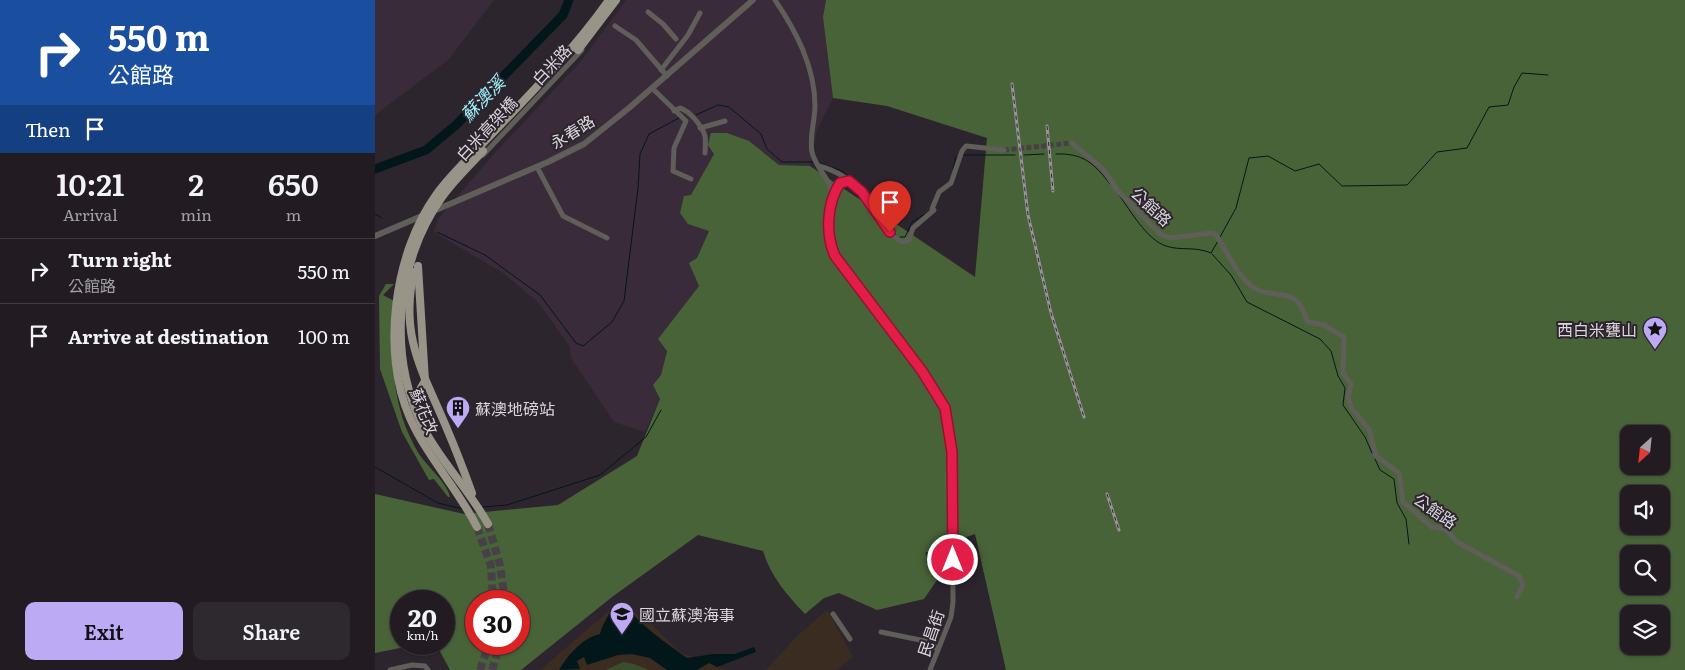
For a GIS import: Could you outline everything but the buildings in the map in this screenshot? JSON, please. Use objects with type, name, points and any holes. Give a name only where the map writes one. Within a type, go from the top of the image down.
[{"type":"main road","name":"白米高架橋","points":[[403,291],[413,240],[436,195],[577,44],[609,0]]},
{"type":"main road","name":"白米高架橋","points":[[403,291],[422,234],[447,192],[581,47],[618,0]]},
{"type":"main road","points":[[415,398],[425,381],[418,266]]},
{"type":"main road","name":"蘇花改","points":[[403,291],[401,333],[404,365],[418,414],[427,435],[477,504],[488,524]]},
{"type":"main road","name":"蘇花改","points":[[403,291],[395,325],[396,362],[410,418],[429,454],[456,489],[477,527]]},
{"type":"main road","points":[[403,291],[412,343],[425,381],[477,504]]},
{"type":"main road","points":[[401,333],[406,368],[415,398],[438,447],[477,504]]},
{"type":"street","name":"白米路","points":[[439,209],[462,177],[583,49],[618,0]]},
{"type":"street","name":"永春路","points":[[375,236],[537,167],[584,144],[667,76],[753,0]]},
{"type":"street","points":[[775,0],[789,21],[807,59],[815,106],[812,152],[819,165],[849,181],[862,192],[881,222],[902,242],[909,240],[913,228],[934,210],[932,209],[939,192],[951,183],[962,151],[966,146],[1004,150]]},
{"type":"street","points":[[648,12],[676,39]]},
{"type":"street","points":[[661,70],[688,35],[700,13]]},
{"type":"street","points":[[615,26],[636,40],[667,76]]},
{"type":"street","points":[[652,88],[686,121],[674,148],[673,171],[691,179]]},
{"type":"street","points":[[674,111],[680,108],[686,110],[700,128],[705,136],[705,153]]},
{"type":"street","points":[[700,128],[725,121]]},
{"type":"street","name":"公館路","points":[[1072,143],[1103,169],[1117,190],[1160,234],[1170,238],[1212,233],[1216,235],[1238,274],[1256,289],[1265,293],[1283,294],[1299,302],[1308,322],[1323,325],[1345,337],[1343,373],[1351,384],[1348,398],[1352,409],[1369,429],[1376,456],[1399,473],[1403,502],[1432,527],[1446,529],[1457,542],[1519,576],[1523,585],[1517,598]]},
{"type":"street","name":"民昌街","points":[[819,165],[831,184],[833,201],[828,232],[829,243],[835,256],[922,371],[945,408],[952,452],[953,602],[951,617],[930,670]]},
{"type":"street","points":[[537,167],[563,216],[607,238]]},
{"type":"street","points":[[833,201],[840,183],[849,181]]},
{"type":"street","points":[[833,614],[850,639]]},
{"type":"street","points":[[881,632],[930,642],[938,650]]},
{"type":"street","points":[[390,670],[412,665],[425,666],[427,670]]},
{"type":"shaded area","points":[[375,0],[494,0],[448,60],[375,115]]},
{"type":"shaded area","points":[[626,0],[826,0],[823,17],[833,98],[817,130],[810,166],[779,165],[763,152],[714,154],[691,196],[709,231],[697,258],[699,286],[658,339],[667,350],[661,375],[653,385],[660,399],[645,432],[614,422],[571,358],[570,347],[539,303],[503,273],[434,232],[438,219],[493,155],[582,60]]},
{"type":"shaded area","name":"國立蘇澳海事","points":[[622,602],[644,625],[687,658],[713,654],[735,654],[754,647],[756,652],[717,667],[709,663],[697,670],[667,670],[650,658],[632,654],[618,655],[587,665],[584,657],[577,661],[580,669],[559,670],[581,643],[600,634],[613,605]]},
{"type":"shaded area","name":"國立蘇澳海事","points":[[617,604],[646,618],[679,652],[727,670],[540,670]]},
{"type":"shaded area","points":[[827,610],[853,657],[836,670],[766,670],[797,636]]},
{"type":"green space","points":[[826,0],[1685,0],[1685,670],[1006,670],[975,534],[925,553],[939,577],[924,599],[877,610],[839,593],[824,598],[805,614],[786,593],[775,577],[763,551],[698,535],[612,597],[521,670],[450,670],[442,655],[455,655],[455,590],[390,590],[390,650],[375,653],[375,494],[464,514],[558,505],[637,456],[660,399],[653,385],[661,375],[667,351],[658,339],[699,286],[689,263],[697,258],[709,231],[688,224],[680,213],[684,196],[691,195],[714,154],[708,145],[711,133],[727,133],[749,141],[779,165],[810,166],[975,277],[987,138],[887,106],[833,98],[823,17]]},
{"type":"green space","points":[[386,284],[394,284],[383,295],[394,301],[393,360],[402,417],[409,436],[419,454],[445,486],[450,497],[434,479],[429,480],[402,432],[380,369],[379,296]]},
{"type":"green space","points":[[623,662],[634,664],[649,670],[606,670]]},
{"type":"waterway","name":"蘇澳溪","points":[[375,169],[426,150],[456,125],[563,15],[569,0]]},
{"type":"waterway","points":[[1220,237],[1236,208],[1249,158],[1268,156],[1295,171],[1319,164],[1342,186],[1407,185],[1437,152],[1467,148],[1489,107],[1508,105],[1514,87],[1522,73],[1548,75]]},
{"type":"waterway","points":[[696,115],[718,105],[729,107],[761,134],[767,149],[782,162],[813,162]]},
{"type":"waterway","points":[[437,232],[485,255],[540,295],[576,343],[583,346],[612,322],[624,301],[638,188],[640,154],[649,134],[679,118]]},
{"type":"waterway","points":[[1024,155],[1044,154]]},
{"type":"waterway","points":[[1056,154],[1074,155],[1087,161],[1099,170],[1110,184]]},
{"type":"waterway","points":[[963,155],[1015,155]]},
{"type":"waterway","points":[[953,169],[956,157]]},
{"type":"waterway","points":[[819,163],[842,171],[852,180]]},
{"type":"waterway","points":[[859,186],[896,235]]},
{"type":"waterway","points":[[1119,195],[1146,231],[1159,243],[1166,246],[1211,253],[1218,241]]},
{"type":"waterway","points":[[375,214],[382,218]]},
{"type":"waterway","points":[[900,237],[905,237],[912,222],[925,214]]},
{"type":"waterway","points":[[1212,254],[1231,275],[1247,302],[1320,339],[1331,351],[1338,376],[1345,388],[1343,405],[1365,437],[1372,453]]},
{"type":"waterway","points":[[482,507],[507,505],[600,475],[646,437],[661,410]]},
{"type":"waterway","points":[[1375,459],[1380,470],[1394,479],[1397,503],[1406,519],[1409,544]]},
{"type":"waterway","points":[[375,467],[438,503],[463,509]]},
{"type":"tunnel","points":[[1004,150],[1072,143]]},
{"type":"tunnel","points":[[488,524],[500,565],[503,590]]},
{"type":"tunnel","points":[[477,527],[491,566],[492,590]]},
{"type":"tunnel","points":[[480,670],[485,655]]},
{"type":"tunnel","points":[[492,670],[497,655]]},
{"type":"railway","points":[[1012,84],[1028,215],[1051,313],[1084,417]]},
{"type":"railway","points":[[1047,126],[1053,191]]},
{"type":"railway","points":[[1107,494],[1119,530]]},
{"type":"place","name":"西白米甕山","points":[[1655,350]]},
{"type":"place","name":"蘇澳地磅站","points":[[458,429]]},
{"type":"place","name":"國立蘇澳海事","points":[[622,635]]},
{"type":"route","points":[[890,232],[881,222],[862,192],[849,181],[840,183],[836,190],[828,232],[829,243],[835,256],[922,371],[945,408],[952,452],[953,560]]}]
